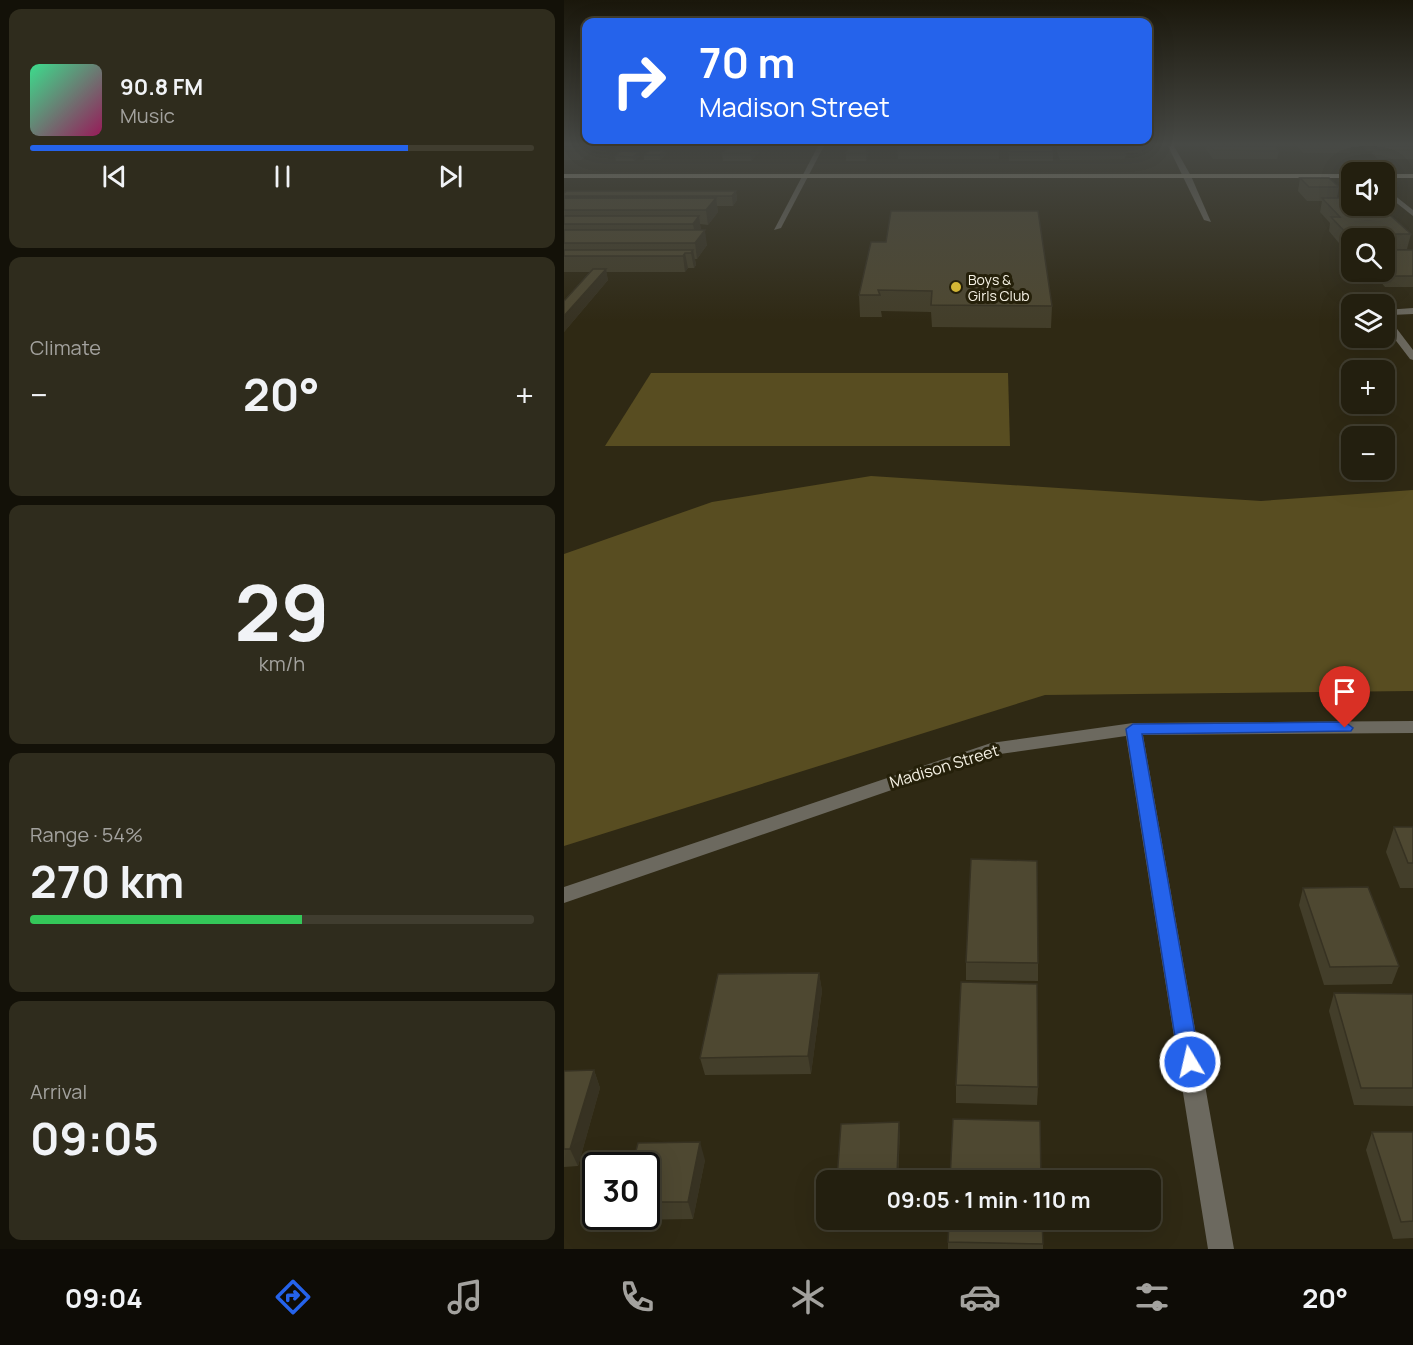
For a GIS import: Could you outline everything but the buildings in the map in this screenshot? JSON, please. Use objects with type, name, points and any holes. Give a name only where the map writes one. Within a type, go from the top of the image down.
[{"type":"street","points":[[777,228],[790,204]]},
{"type":"street","points":[[1201,204],[1208,220]]},
{"type":"street","points":[[1413,311],[1388,312],[1386,321],[1413,357]]},
{"type":"street","name":"Madison Street","points":[[564,895],[991,748],[1133,729],[1413,727]]},
{"type":"street","points":[[1133,729],[1221,1249]]},
{"type":"shaded area","points":[[651,373],[1008,373],[1010,446],[605,446]]},
{"type":"shaded area","points":[[871,476],[1261,501],[1413,490],[1413,691],[1045,695],[564,846],[564,554],[712,502]]},
{"type":"place","name":"Boys & Girls Club","points":[[956,287]]},
{"type":"route","points":[[1190,1062],[1133,729],[1345,728]]}]
